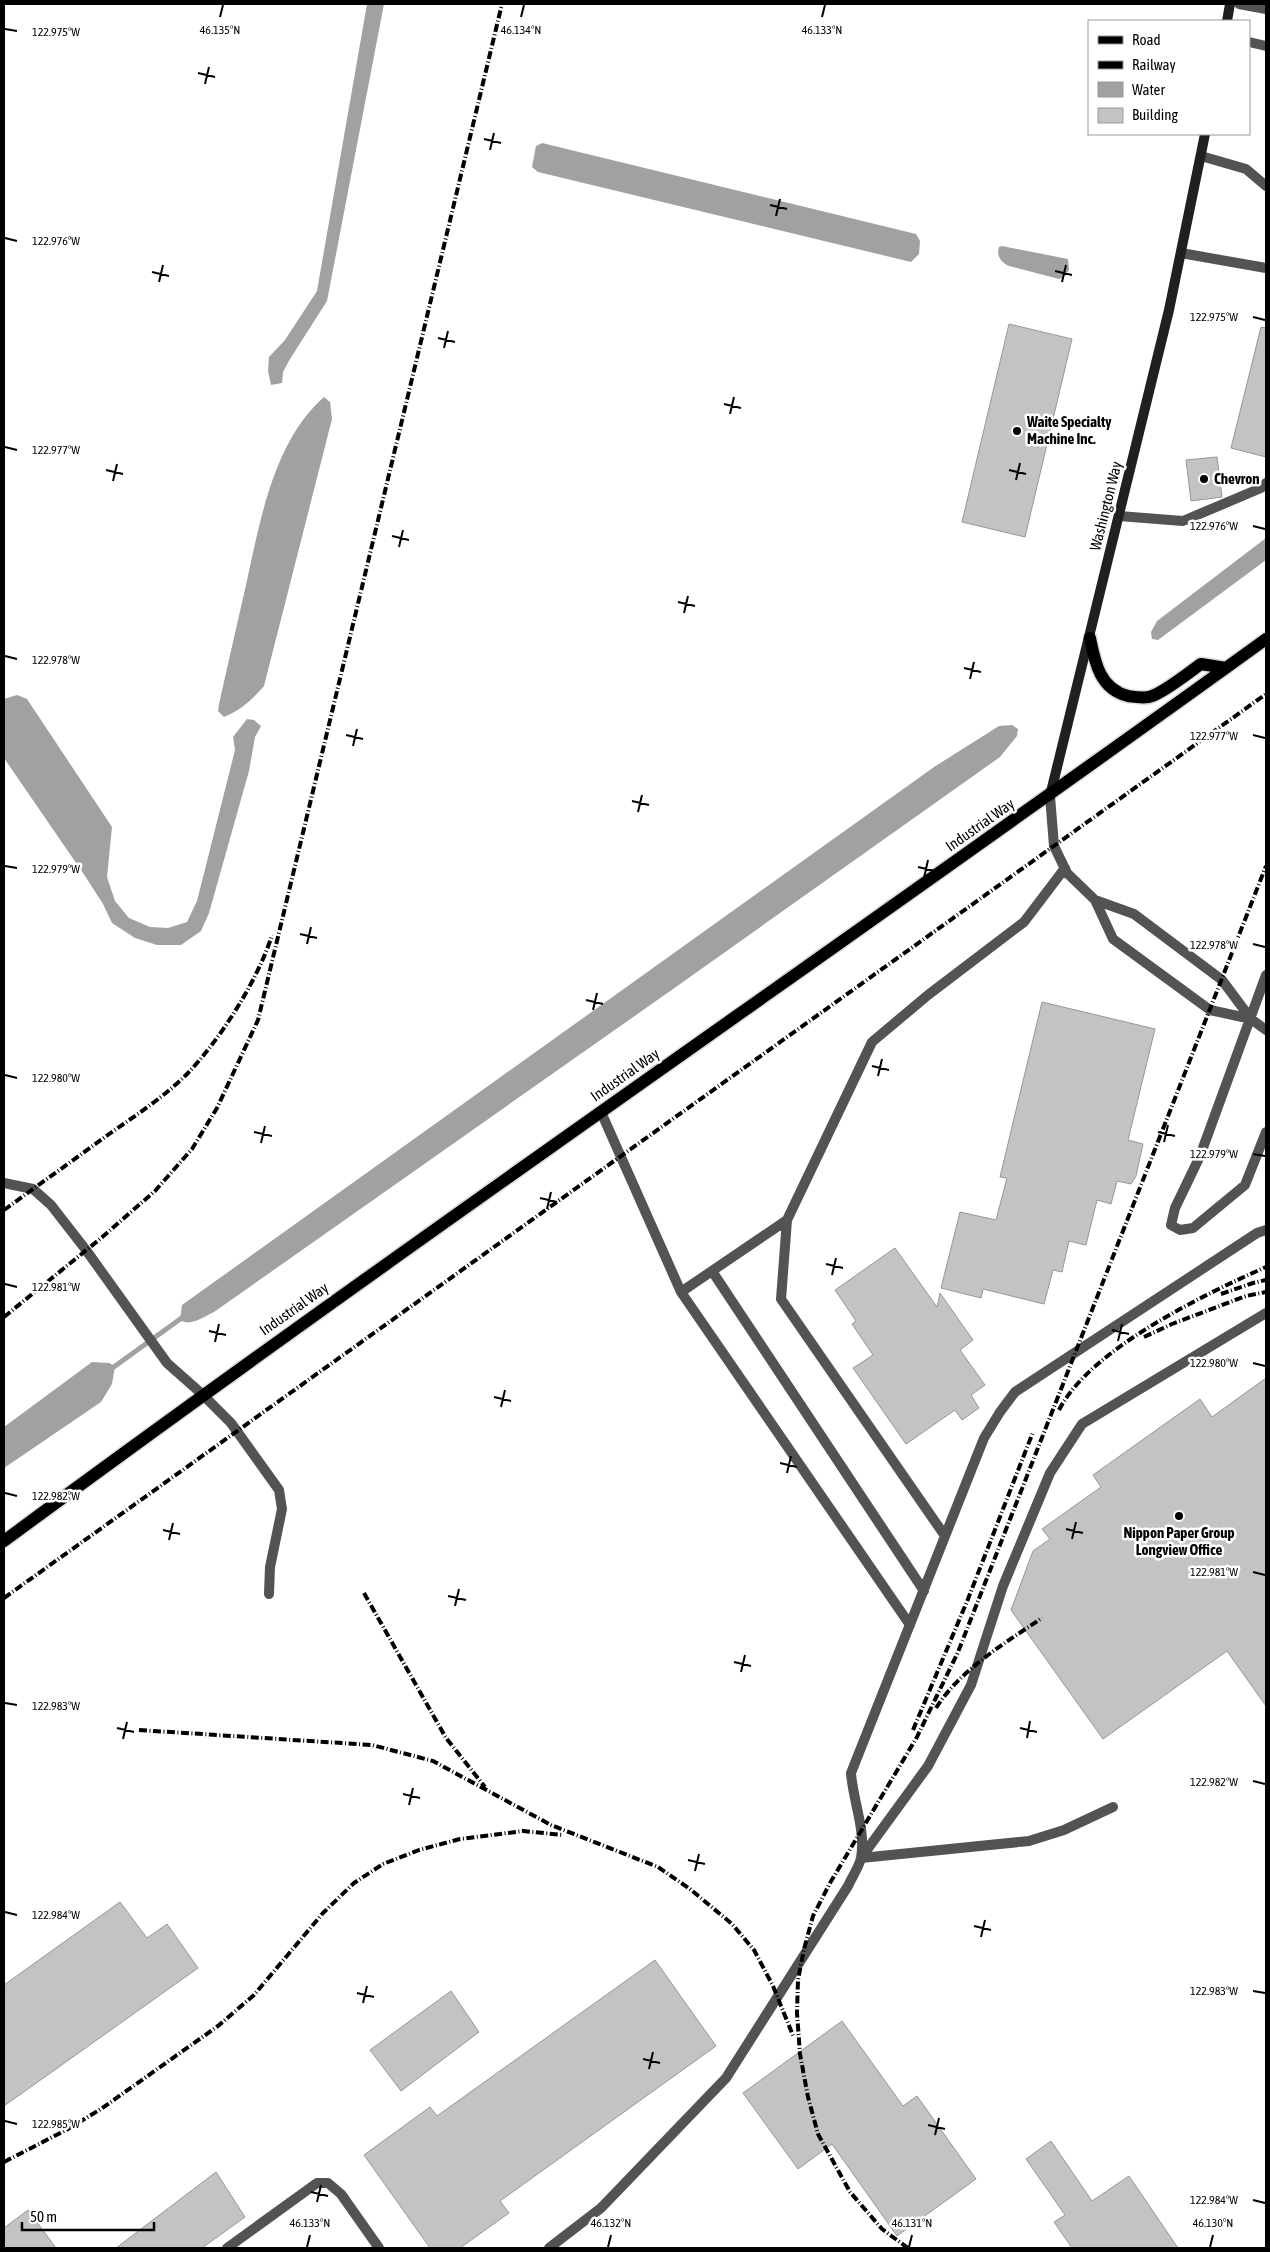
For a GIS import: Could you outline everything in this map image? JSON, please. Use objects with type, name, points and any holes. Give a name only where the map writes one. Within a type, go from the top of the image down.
[{"type":"main road","points":[[1227,20],[1230,4]]},
{"type":"main road","name":"Washington Way","points":[[1050,796],[1169,310],[1205,135]]},
{"type":"main road","points":[[1090,638],[1094,661],[1100,675],[1109,686],[1129,696],[1151,696],[1201,664],[1226,668]]},
{"type":"main road","name":"Industrial Way","points":[[4,1541],[202,1394],[1050,796],[1266,640]]},
{"type":"lane","points":[[1239,4],[1266,9]]},
{"type":"lane","points":[[1250,42],[1266,46]]},
{"type":"lane","points":[[1201,156],[1246,169],[1266,186]]},
{"type":"lane","points":[[1181,253],[1266,268]]},
{"type":"lane","points":[[1119,516],[1183,521],[1261,488],[1266,483]]},
{"type":"lane","points":[[1050,796],[1054,846],[1067,873],[1095,900],[1113,939],[1210,1010],[1251,1019]]},
{"type":"lane","points":[[945,1536],[780,1299],[787,1220],[872,1042],[928,995],[1024,922],[1065,868]]},
{"type":"lane","points":[[1095,900],[1134,914],[1222,980],[1251,1019],[1266,1030]]},
{"type":"lane","points":[[1266,975],[1200,1156],[1175,1208],[1171,1225],[1180,1230],[1193,1228],[1244,1185],[1266,1132]]},
{"type":"lane","points":[[601,1112],[681,1292],[910,1625]]},
{"type":"lane","points":[[4,1183],[33,1189],[51,1205],[86,1250],[167,1363],[231,1423],[279,1490],[282,1509],[270,1567],[268,1594]]},
{"type":"lane","points":[[681,1292],[787,1220]]},
{"type":"lane","points":[[861,1858],[861,1829],[852,1791],[851,1773],[984,1438],[1000,1412],[1015,1392],[1257,1233],[1266,1230]]},
{"type":"lane","points":[[712,1271],[924,1591]]},
{"type":"lane","points":[[549,2248],[601,2208],[726,2078],[844,1894],[861,1858],[928,1766],[971,1685],[1003,1586],[1050,1473],[1082,1424],[1266,1313]]},
{"type":"lane","points":[[861,1858],[1029,1841],[1064,1830],[1113,1807]]},
{"type":"lane","points":[[227,2248],[317,2184],[328,2183],[341,2194],[380,2248]]},
{"type":"water","points":[[367,4],[384,4],[327,301],[290,359],[283,372],[282,383],[271,385],[268,371],[269,357],[285,340],[317,291]]},
{"type":"water","points":[[542,143],[916,234],[920,241],[919,254],[911,262],[538,172],[532,167],[536,146]]},
{"type":"water","points":[[1002,246],[1068,259],[1069,270],[1064,277],[1059,279],[1009,266],[999,256],[998,250]]},
{"type":"water","points":[[324,397],[330,402],[332,419],[264,686],[246,704],[224,717],[218,711],[219,704],[257,535],[271,484],[292,437],[307,415]]},
{"type":"water","points":[[1266,538],[1266,560],[1158,640],[1152,639],[1151,632],[1157,621]]},
{"type":"water","points":[[17,695],[27,699],[112,827],[107,877],[115,901],[129,918],[150,927],[168,928],[187,922],[197,901],[235,750],[233,737],[247,719],[254,720],[261,726],[255,737],[249,771],[209,913],[201,931],[181,945],[157,945],[135,938],[112,923],[103,904],[85,876],[4,758],[4,699]]},
{"type":"water","points":[[1012,725],[1018,729],[1017,736],[1000,757],[214,1312],[193,1322],[180,1320],[182,1305],[934,767],[999,726]]},
{"type":"water","points":[[92,1362],[109,1363],[115,1366],[112,1384],[101,1402],[4,1468],[4,1427]]},
{"type":"building","name":"Waite Specialty Machine Inc.","points":[[1009,324],[1072,339],[1025,537],[962,522]]},
{"type":"building","points":[[1261,327],[1266,328],[1266,457],[1231,448]]},
{"type":"building","name":"Chevron","points":[[1217,457],[1222,497],[1191,501],[1186,460]]},
{"type":"building","points":[[1042,1002],[1155,1029],[1128,1140],[1143,1144],[1136,1176],[1131,1184],[1117,1181],[1111,1204],[1097,1200],[1086,1245],[1069,1241],[1062,1272],[1053,1270],[1044,1304],[983,1289],[981,1298],[941,1288],[960,1212],[996,1220],[1007,1178],[1000,1177]]},
{"type":"building","points":[[895,1248],[937,1307],[940,1293],[973,1340],[960,1350],[985,1385],[971,1395],[979,1408],[962,1420],[955,1410],[906,1444],[853,1368],[873,1355],[852,1324],[856,1321],[835,1290]]},
{"type":"building","points":[[1266,1378],[1266,1706],[1227,1651],[1103,1739],[1011,1610],[1033,1551],[1050,1539],[1042,1529],[1101,1487],[1093,1475],[1200,1399],[1212,1417]]},
{"type":"building","points":[[120,1902],[147,1938],[167,1924],[198,1968],[4,2106],[4,1985]]},
{"type":"building","points":[[655,1960],[716,2046],[500,2201],[509,2213],[460,2248],[430,2248],[364,2155],[430,2107],[437,2116]]},
{"type":"building","points":[[451,1991],[479,2032],[401,2091],[370,2050]]},
{"type":"building","points":[[842,2021],[903,2106],[917,2096],[976,2179],[897,2236],[832,2144],[798,2169],[743,2093]]},
{"type":"building","points":[[1051,2141],[1092,2201],[1129,2176],[1178,2248],[1072,2248],[1054,2222],[1065,2215],[1026,2159]]},
{"type":"building","points":[[216,2172],[245,2217],[202,2248],[116,2248]]},
{"type":"building","points":[[28,2210],[56,2248],[4,2248],[4,2228]]},
{"type":"waterway","points":[[111,1369],[183,1317]]},
{"type":"railway","points":[[4,1317],[100,1239],[155,1191],[192,1149],[217,1108],[258,1020],[502,4]]},
{"type":"railway","points":[[4,1598],[1266,694]]},
{"type":"railway","points":[[908,2248],[882,2229],[850,2192],[818,2134],[808,2097],[800,2054],[797,2013],[798,1980],[804,1949],[813,1916],[830,1883],[917,1737],[958,1652],[1266,866]]},
{"type":"railway","points":[[4,1210],[170,1090],[187,1074],[200,1060],[237,1009],[266,952],[272,935]]},
{"type":"railway","points":[[1059,1410],[1074,1387],[1122,1345],[1182,1308],[1266,1267]]},
{"type":"railway","points":[[1221,1294],[1266,1280]]},
{"type":"railway","points":[[1144,1337],[1172,1324],[1246,1296],[1266,1292]]},
{"type":"railway","points":[[913,1730],[968,1599],[1033,1432]]},
{"type":"railway","points":[[364,1593],[446,1738],[485,1787]]},
{"type":"railway","points":[[936,1708],[946,1694],[971,1669],[999,1647],[1042,1618]]},
{"type":"railway","points":[[139,1730],[372,1745],[433,1761],[551,1825],[658,1867],[690,1889],[732,1924],[754,1950],[773,1986],[794,2038]]},
{"type":"railway","points":[[4,2162],[68,2129],[101,2109],[218,2026],[254,1995],[323,1913],[354,1883],[383,1864],[419,1850],[460,1839],[523,1831],[563,1835]]},
{"type":"place","name":"Waite Specialty Machine Inc.","points":[[1017,431]]},
{"type":"place","name":"Chevron","points":[[1204,479]]},
{"type":"place","name":"Nippon Paper Group Longview Office","points":[[1179,1516]]}]
